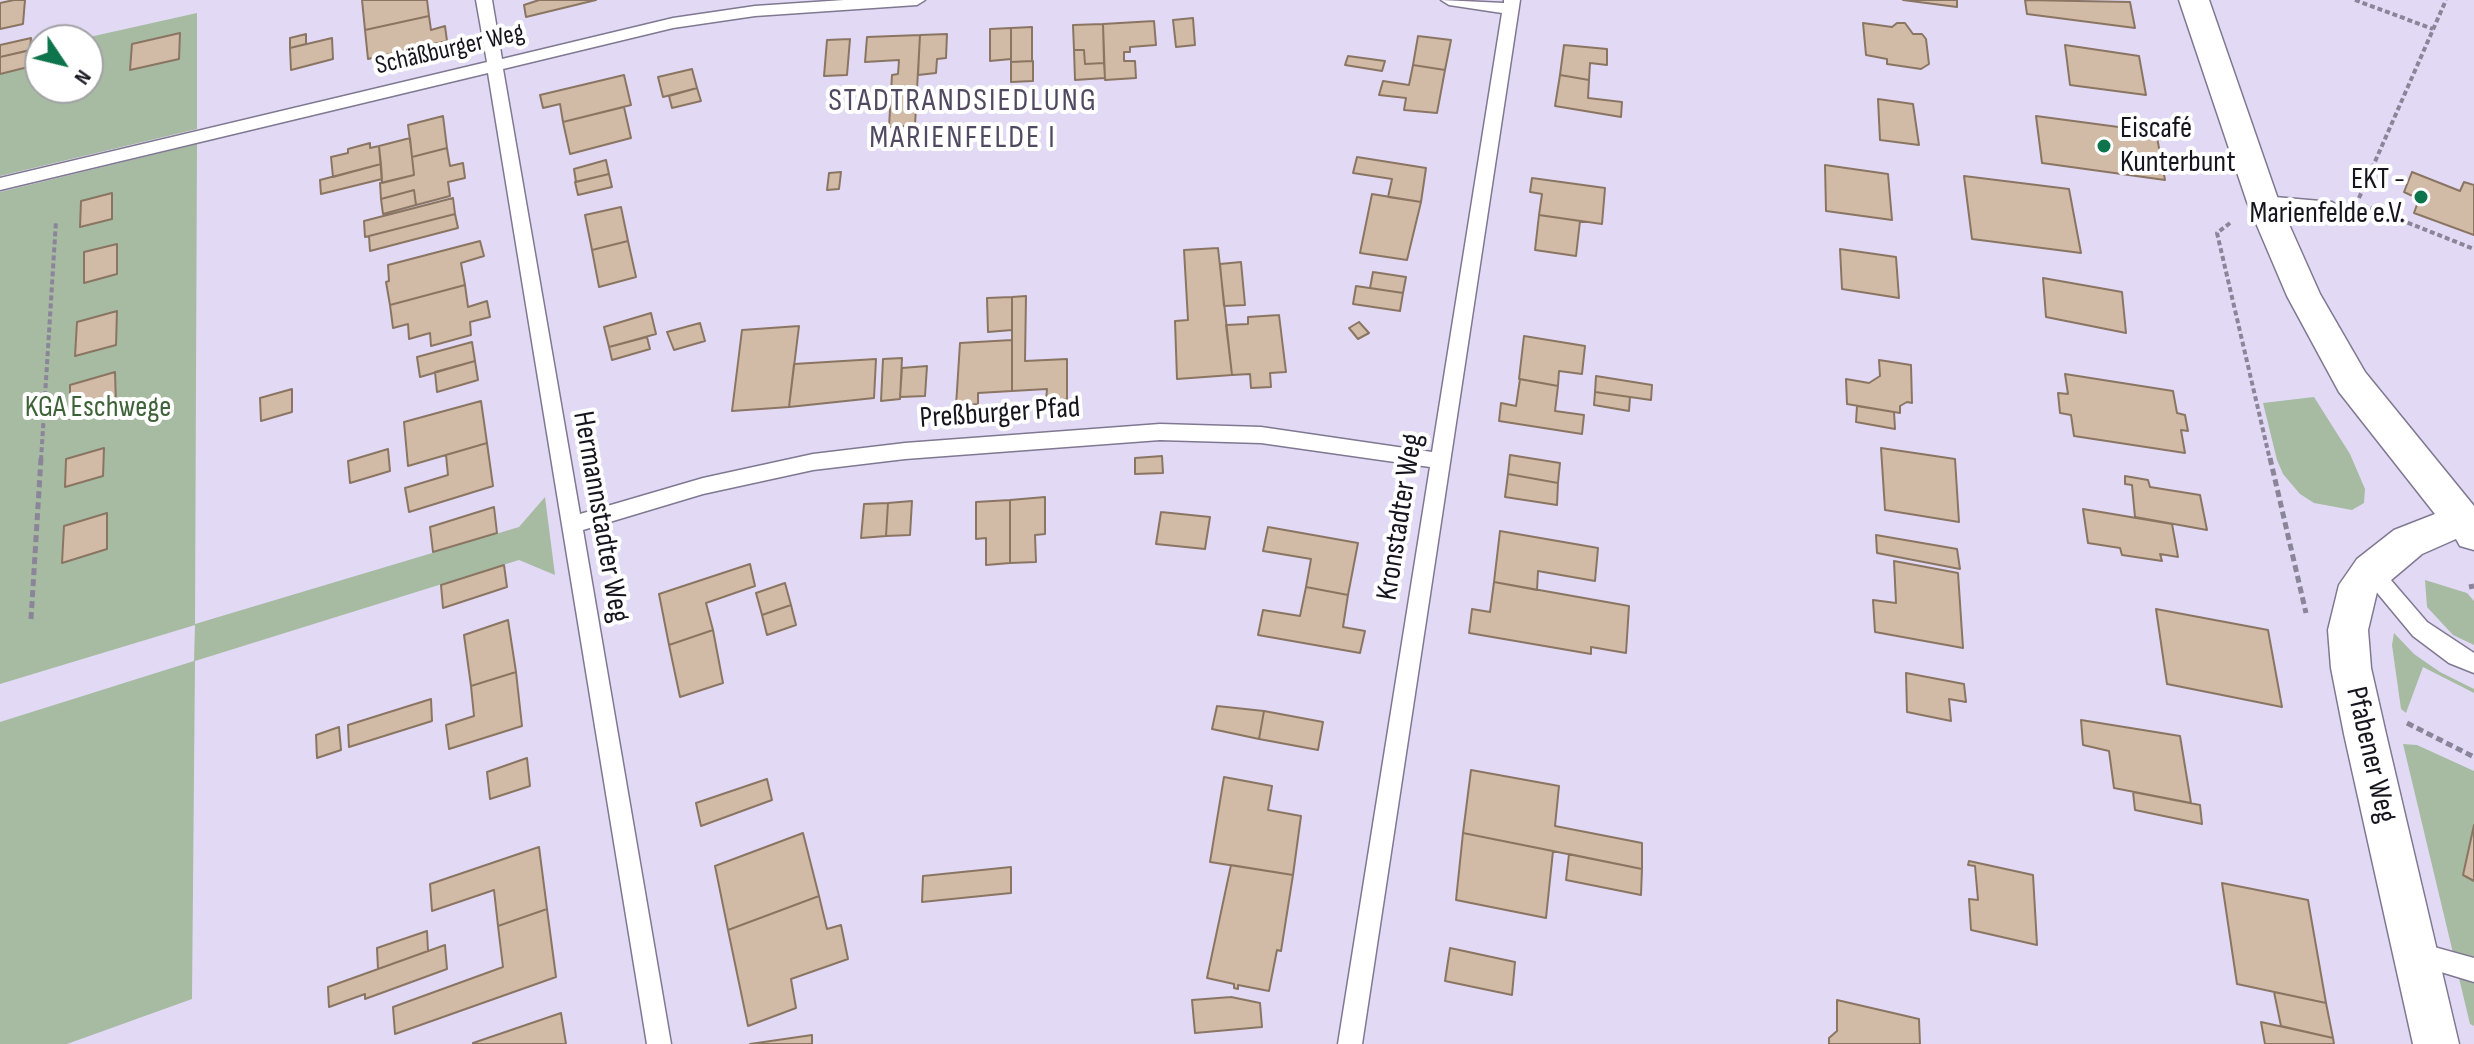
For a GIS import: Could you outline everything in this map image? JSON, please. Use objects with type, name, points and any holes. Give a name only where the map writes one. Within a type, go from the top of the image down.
[{"type":"street","points":[[2194,0],[2263,202],[2304,296],[2352,382],[2467,527]]},
{"type":"street","name":"Pfabener Weg","points":[[2436,1044],[2351,668],[2348,630],[2359,585],[2371,571],[2408,542],[2467,527]]},
{"type":"lane","name":"Hermannstadter Weg","points":[[484,0],[659,1044]]},
{"type":"lane","name":"Schäßburger Weg","points":[[0,184],[716,15],[917,0]]},
{"type":"lane","points":[[1449,0],[1511,4]]},
{"type":"lane","name":"Kronstadter Weg","points":[[1350,1044],[1511,4]]},
{"type":"lane","points":[[2263,202],[2332,208]]},
{"type":"lane","name":"Preßburger Pfad","points":[[570,525],[703,486],[813,462],[905,451],[1160,432],[1261,435],[1441,461]]},
{"type":"lane","points":[[2371,571],[2420,629],[2457,656],[2474,663]]},
{"type":"lane","points":[[2416,954],[2458,963],[2474,970]]},
{"type":"path","points":[[2355,0],[2433,29]]},
{"type":"path","points":[[2446,0],[2357,203],[2474,249]]},
{"type":"path","points":[[31,619],[56,221]]},
{"type":"path","points":[[2234,221],[2217,233],[2307,618]]},
{"type":"path","points":[[2405,722],[2474,757]]},
{"type":"green space","points":[[197,13],[197,129],[0,176],[0,57],[24,52],[24,104],[104,104],[104,34]]},
{"type":"green space","name":"KGA Eschwege","points":[[197,144],[195,624],[519,527],[545,497],[555,575],[519,560],[195,661],[192,999],[67,1044],[0,1044],[0,722],[194,661],[195,625],[0,684],[0,192]]},
{"type":"green space","points":[[2314,397],[2350,454],[2365,489],[2364,503],[2352,510],[2314,503],[2300,494],[2283,474],[2277,460],[2263,403]]},
{"type":"green space","points":[[2425,580],[2467,593],[2474,601],[2474,645],[2453,635],[2427,607]]},
{"type":"green space","points":[[2394,633],[2414,654],[2440,672],[2474,689],[2474,693],[2423,667],[2406,713],[2401,709],[2392,645]]},
{"type":"green space","points":[[2403,744],[2417,745],[2474,771],[2474,1026],[2470,1024]]},
{"type":"building","points":[[25,0],[23,24],[0,29],[0,3]]},
{"type":"building","points":[[362,0],[427,0],[429,16],[365,30]]},
{"type":"building","points":[[539,0],[596,0],[526,17],[524,5]]},
{"type":"building","points":[[1903,0],[1957,0],[1957,7]]},
{"type":"building","points":[[2025,0],[2130,2],[2135,28],[2027,14]]},
{"type":"building","points":[[429,16],[431,30],[445,26],[447,41],[368,59],[365,30]]},
{"type":"building","points":[[1193,18],[1195,45],[1176,47],[1173,20]]},
{"type":"building","points":[[1154,21],[1156,45],[1130,47],[1130,52],[1124,52],[1124,61],[1135,61],[1136,78],[1105,80],[1103,24]]},
{"type":"building","points":[[1863,23],[1892,27],[1905,23],[1913,34],[1922,34],[1926,39],[1929,64],[1921,69],[1887,64],[1887,59],[1866,55]]},
{"type":"building","points":[[1103,24],[1104,63],[1085,64],[1084,50],[1074,50],[1073,25]]},
{"type":"building","points":[[1032,27],[1032,61],[1011,62],[1011,28]]},
{"type":"building","points":[[1011,28],[1011,59],[990,61],[990,29]]},
{"type":"building","points":[[180,33],[179,59],[130,70],[132,44]]},
{"type":"building","points":[[306,34],[306,44],[290,48],[290,38]]},
{"type":"building","points":[[947,34],[946,58],[937,59],[936,73],[918,75],[920,35]]},
{"type":"building","points":[[920,35],[915,125],[889,127],[892,75],[898,74],[899,60],[865,62],[867,37]]},
{"type":"building","points":[[1418,36],[1451,40],[1445,70],[1413,65]]},
{"type":"building","points":[[332,38],[333,59],[291,70],[290,48]]},
{"type":"building","points":[[850,39],[847,75],[824,76],[827,40]]},
{"type":"building","points":[[24,40],[24,51],[0,57],[0,45]]},
{"type":"building","points":[[1564,45],[1607,49],[1607,65],[1590,63],[1589,80],[1560,75]]},
{"type":"building","points":[[2065,45],[2139,56],[2146,95],[2070,85]]},
{"type":"building","points":[[1074,50],[1084,50],[1085,64],[1104,63],[1105,78],[1075,80]]},
{"type":"building","points":[[24,52],[24,68],[0,74],[0,57]]},
{"type":"building","points":[[1348,56],[1385,61],[1382,71],[1345,65]]},
{"type":"building","points":[[1033,61],[1033,81],[1011,82],[1011,62]]},
{"type":"building","points":[[1413,65],[1445,70],[1437,113],[1404,110],[1406,98],[1379,95],[1383,81],[1409,85]]},
{"type":"building","points":[[692,69],[697,88],[663,97],[658,77]]},
{"type":"building","points":[[624,75],[631,105],[563,122],[560,104],[543,108],[540,95]]},
{"type":"building","points":[[1560,75],[1589,80],[1588,98],[1622,102],[1621,117],[1555,106]]},
{"type":"building","points":[[697,88],[701,101],[672,108],[669,96]]},
{"type":"building","points":[[1878,99],[1913,104],[1919,145],[1880,140]]},
{"type":"building","points":[[624,107],[631,138],[570,154],[563,122]]},
{"type":"building","points":[[443,116],[447,148],[412,157],[408,125]]},
{"type":"building","points":[[2036,116],[2156,132],[2165,180],[2042,163]]},
{"type":"building","points":[[410,138],[414,175],[382,183],[379,146]]},
{"type":"building","points":[[370,143],[370,148],[379,146],[381,164],[333,177],[331,157]]},
{"type":"building","points":[[447,148],[450,166],[463,163],[465,178],[448,182],[450,196],[416,205],[414,190],[381,199],[380,183],[414,175],[412,157]]},
{"type":"building","points":[[1357,157],[1426,168],[1421,202],[1388,197],[1392,179],[1353,173]]},
{"type":"building","points":[[606,160],[609,174],[576,182],[574,169]]},
{"type":"building","points":[[381,164],[382,179],[321,194],[320,180]]},
{"type":"building","points":[[1825,165],[1888,174],[1892,220],[1826,211]]},
{"type":"building","points":[[841,172],[839,189],[827,190],[829,173]]},
{"type":"building","points":[[2412,172],[2460,191],[2464,182],[2474,185],[2474,235],[2414,213],[2419,199],[2404,192]]},
{"type":"building","points":[[609,174],[612,187],[578,195],[575,182]]},
{"type":"building","points":[[1964,176],[2069,189],[2081,253],[1972,239]]},
{"type":"building","points":[[1532,178],[1605,188],[1602,224],[1539,215],[1542,194],[1530,192]]},
{"type":"building","points":[[414,190],[416,205],[383,214],[381,199]]},
{"type":"building","points":[[112,193],[112,219],[80,227],[81,201]]},
{"type":"building","points":[[1372,194],[1421,202],[1407,260],[1360,253]]},
{"type":"building","points":[[453,198],[455,214],[365,237],[364,221]]},
{"type":"building","points":[[621,207],[628,241],[592,250],[585,215]]},
{"type":"building","points":[[455,214],[458,228],[370,251],[369,236]]},
{"type":"building","points":[[1539,215],[1580,221],[1576,256],[1535,250]]},
{"type":"building","points":[[480,241],[484,256],[461,263],[465,285],[390,305],[386,282],[389,281],[388,265]]},
{"type":"building","points":[[628,241],[636,277],[599,287],[592,250]]},
{"type":"building","points":[[117,244],[117,274],[84,283],[84,252]]},
{"type":"building","points":[[1218,248],[1232,375],[1177,379],[1175,321],[1188,320],[1184,250]]},
{"type":"building","points":[[1840,249],[1896,257],[1899,298],[1842,289]]},
{"type":"building","points":[[1241,262],[1245,305],[1224,306],[1220,264]]},
{"type":"building","points":[[1373,272],[1406,277],[1403,293],[1370,288]]},
{"type":"building","points":[[2043,278],[2122,292],[2126,333],[2046,317]]},
{"type":"building","points":[[465,285],[468,307],[487,301],[490,317],[470,322],[471,335],[431,346],[430,333],[409,339],[408,324],[393,328],[390,305]]},
{"type":"building","points":[[1356,286],[1403,293],[1400,311],[1353,304]]},
{"type":"building","points":[[1026,296],[1025,361],[1067,359],[1067,399],[1046,401],[1047,389],[1012,391],[1012,297]]},
{"type":"building","points":[[1012,297],[1012,330],[988,332],[987,298]]},
{"type":"building","points":[[117,311],[116,345],[75,356],[77,322]]},
{"type":"building","points":[[651,313],[656,334],[609,347],[604,327]]},
{"type":"building","points":[[1279,315],[1286,372],[1270,373],[1271,387],[1251,388],[1250,374],[1232,375],[1226,325],[1248,324],[1248,317]]},
{"type":"building","points":[[1359,322],[1369,333],[1358,339],[1349,328]]},
{"type":"building","points":[[700,323],[705,341],[674,350],[667,332]]},
{"type":"building","points":[[799,326],[789,407],[732,411],[742,330]]},
{"type":"building","points":[[1524,336],[1585,346],[1582,374],[1559,371],[1558,386],[1519,379]]},
{"type":"building","points":[[647,337],[650,349],[612,360],[609,347]]},
{"type":"building","points":[[1012,340],[1012,391],[978,393],[978,404],[956,406],[960,343]]},
{"type":"building","points":[[472,342],[475,361],[420,377],[417,357]]},
{"type":"building","points":[[902,358],[900,399],[881,401],[883,359]]},
{"type":"building","points":[[876,359],[874,398],[789,407],[794,364]]},
{"type":"building","points":[[1879,360],[1911,365],[1912,403],[1900,406],[1900,413],[1847,404],[1846,379],[1869,383],[1880,376]]},
{"type":"building","points":[[475,361],[478,380],[437,392],[435,372]]},
{"type":"building","points":[[927,366],[925,396],[900,397],[902,368]]},
{"type":"building","points":[[115,372],[116,405],[70,419],[70,385]]},
{"type":"building","points":[[2065,374],[2173,391],[2177,413],[2185,415],[2188,431],[2181,430],[2185,453],[2074,436],[2071,415],[2060,413],[2058,393],[2068,394]]},
{"type":"building","points":[[1596,376],[1652,385],[1651,400],[1595,392]]},
{"type":"building","points":[[1520,379],[1558,386],[1555,411],[1584,415],[1582,434],[1499,421],[1501,403],[1516,406]]},
{"type":"building","points":[[292,389],[292,412],[261,421],[260,398]]},
{"type":"building","points":[[1595,392],[1630,397],[1629,411],[1594,405]]},
{"type":"building","points":[[481,401],[487,443],[408,466],[404,422]]},
{"type":"building","points":[[1857,406],[1894,412],[1895,429],[1856,422]]},
{"type":"building","points":[[487,443],[493,486],[409,512],[405,488],[448,475],[446,455]]},
{"type":"building","points":[[104,448],[103,476],[65,487],[66,459]]},
{"type":"building","points":[[1881,448],[1955,459],[1959,522],[1885,510]]},
{"type":"building","points":[[388,449],[390,471],[350,483],[348,461]]},
{"type":"building","points":[[1510,455],[1560,463],[1558,483],[1508,474]]},
{"type":"building","points":[[1162,456],[1163,473],[1135,474],[1135,458]]},
{"type":"building","points":[[1508,474],[1558,483],[1557,505],[1505,497]]},
{"type":"building","points":[[2125,476],[2148,480],[2150,487],[2200,495],[2207,530],[2135,517],[2132,485],[2125,484]]},
{"type":"building","points":[[1045,497],[1045,534],[1035,535],[1036,562],[1010,563],[1010,500]]},
{"type":"building","points":[[1010,500],[1010,563],[986,565],[986,538],[976,539],[976,502]]},
{"type":"building","points":[[912,501],[910,535],[886,536],[888,503]]},
{"type":"building","points":[[888,503],[886,536],[861,538],[864,504]]},
{"type":"building","points":[[494,507],[497,533],[433,552],[430,527]]},
{"type":"building","points":[[2083,509],[2172,524],[2178,557],[2160,554],[2162,561],[2122,555],[2120,548],[2088,543]]},
{"type":"building","points":[[1161,512],[1210,517],[1205,549],[1156,544]]},
{"type":"building","points":[[107,513],[107,549],[62,563],[64,526]]},
{"type":"building","points":[[1268,527],[1358,543],[1348,595],[1306,587],[1311,559],[1263,551]]},
{"type":"building","points":[[1500,531],[1598,548],[1595,581],[1538,571],[1537,590],[1494,582]]},
{"type":"building","points":[[1876,535],[1957,549],[1960,569],[1877,553]]},
{"type":"building","points":[[1894,561],[1958,573],[1963,648],[1875,632],[1873,600],[1896,603]]},
{"type":"building","points":[[750,564],[755,586],[706,603],[713,630],[669,645],[659,594]]},
{"type":"building","points":[[504,565],[507,587],[443,608],[441,585]]},
{"type":"building","points":[[1494,582],[1629,606],[1626,653],[1591,647],[1591,654],[1469,633],[1472,609],[1490,612]]},
{"type":"building","points":[[785,583],[791,605],[762,615],[756,593]]},
{"type":"building","points":[[1306,587],[1348,595],[1343,627],[1365,631],[1360,653],[1258,635],[1263,610],[1300,616]]},
{"type":"building","points":[[791,605],[796,625],[767,635],[762,615]]},
{"type":"building","points":[[2156,609],[2268,630],[2282,707],[2167,684]]},
{"type":"building","points":[[508,620],[516,672],[471,686],[464,635]]},
{"type":"building","points":[[713,630],[723,683],[680,697],[669,645]]},
{"type":"building","points":[[516,672],[522,726],[449,749],[446,725],[474,716],[471,686]]},
{"type":"building","points":[[1906,673],[1964,684],[1966,702],[1949,699],[1951,721],[1907,712]]},
{"type":"building","points":[[431,699],[432,721],[349,747],[348,725]]},
{"type":"building","points":[[1217,706],[1264,711],[1259,739],[1212,729]]},
{"type":"building","points":[[1264,711],[1323,722],[1318,750],[1259,739]]},
{"type":"building","points":[[2081,720],[2180,736],[2191,803],[2114,788],[2109,751],[2083,745]]},
{"type":"building","points":[[339,727],[341,750],[317,758],[316,735]]},
{"type":"building","points":[[527,758],[530,786],[490,799],[487,772]]},
{"type":"building","points":[[1471,770],[1559,786],[1555,826],[1642,843],[1642,869],[1463,833]]},
{"type":"building","points":[[1224,777],[1272,786],[1268,810],[1301,816],[1293,875],[1210,862]]},
{"type":"building","points":[[767,779],[772,800],[701,826],[696,803]]},
{"type":"building","points":[[2133,792],[2200,805],[2202,824],[2135,810]]},
{"type":"building","points":[[2474,825],[2474,881],[2463,875]]},
{"type":"building","points":[[803,833],[819,896],[728,930],[715,866]]},
{"type":"building","points":[[1463,833],[1553,851],[1546,918],[1456,900]]},
{"type":"building","points":[[539,847],[547,909],[498,926],[494,890],[432,911],[430,884]]},
{"type":"building","points":[[1569,854],[1642,869],[1641,895],[1566,880]]},
{"type":"building","points":[[1969,861],[2033,875],[2037,945],[1971,930],[1969,899],[1978,900],[1975,866],[1968,865]]},
{"type":"building","points":[[1231,865],[1293,875],[1281,951],[1277,950],[1269,991],[1238,985],[1238,989],[1234,988],[1234,984],[1207,978]]},
{"type":"building","points":[[1011,867],[1011,893],[922,902],[923,876]]},
{"type":"building","points":[[2222,883],[2308,900],[2326,1003],[2237,984]]},
{"type":"building","points":[[819,896],[827,929],[841,925],[848,959],[791,979],[796,1008],[748,1026],[728,930]]},
{"type":"building","points":[[547,909],[556,977],[395,1034],[393,1007],[503,967],[498,926]]},
{"type":"building","points":[[427,931],[428,951],[378,969],[377,948]]},
{"type":"building","points":[[445,945],[447,969],[365,999],[365,994],[329,1007],[328,987]]},
{"type":"building","points":[[1450,948],[1515,962],[1512,995],[1445,981]]},
{"type":"building","points":[[2274,992],[2326,1003],[2333,1038],[2281,1026]]},
{"type":"building","points":[[1231,997],[1260,1003],[1262,1027],[1195,1033],[1192,1000]]},
{"type":"building","points":[[1837,1000],[1919,1019],[1920,1044],[1829,1044],[1829,1038],[1837,1031]]},
{"type":"building","points":[[561,1013],[566,1044],[473,1044],[473,1043]]},
{"type":"building","points":[[2261,1022],[2333,1038],[2334,1044],[2265,1044]]},
{"type":"building","points":[[812,1035],[812,1044],[750,1044]]},
{"type":"place","name":"Eiscafé Kunterbunt","points":[[2104,146]]},
{"type":"place","name":"EKT - Marienfelde e.V.","points":[[2421,197]]},
{"type":"district","name":"STADTRANDSIEDLUNG MARIENFELDE I","points":[[963,120]]}]
